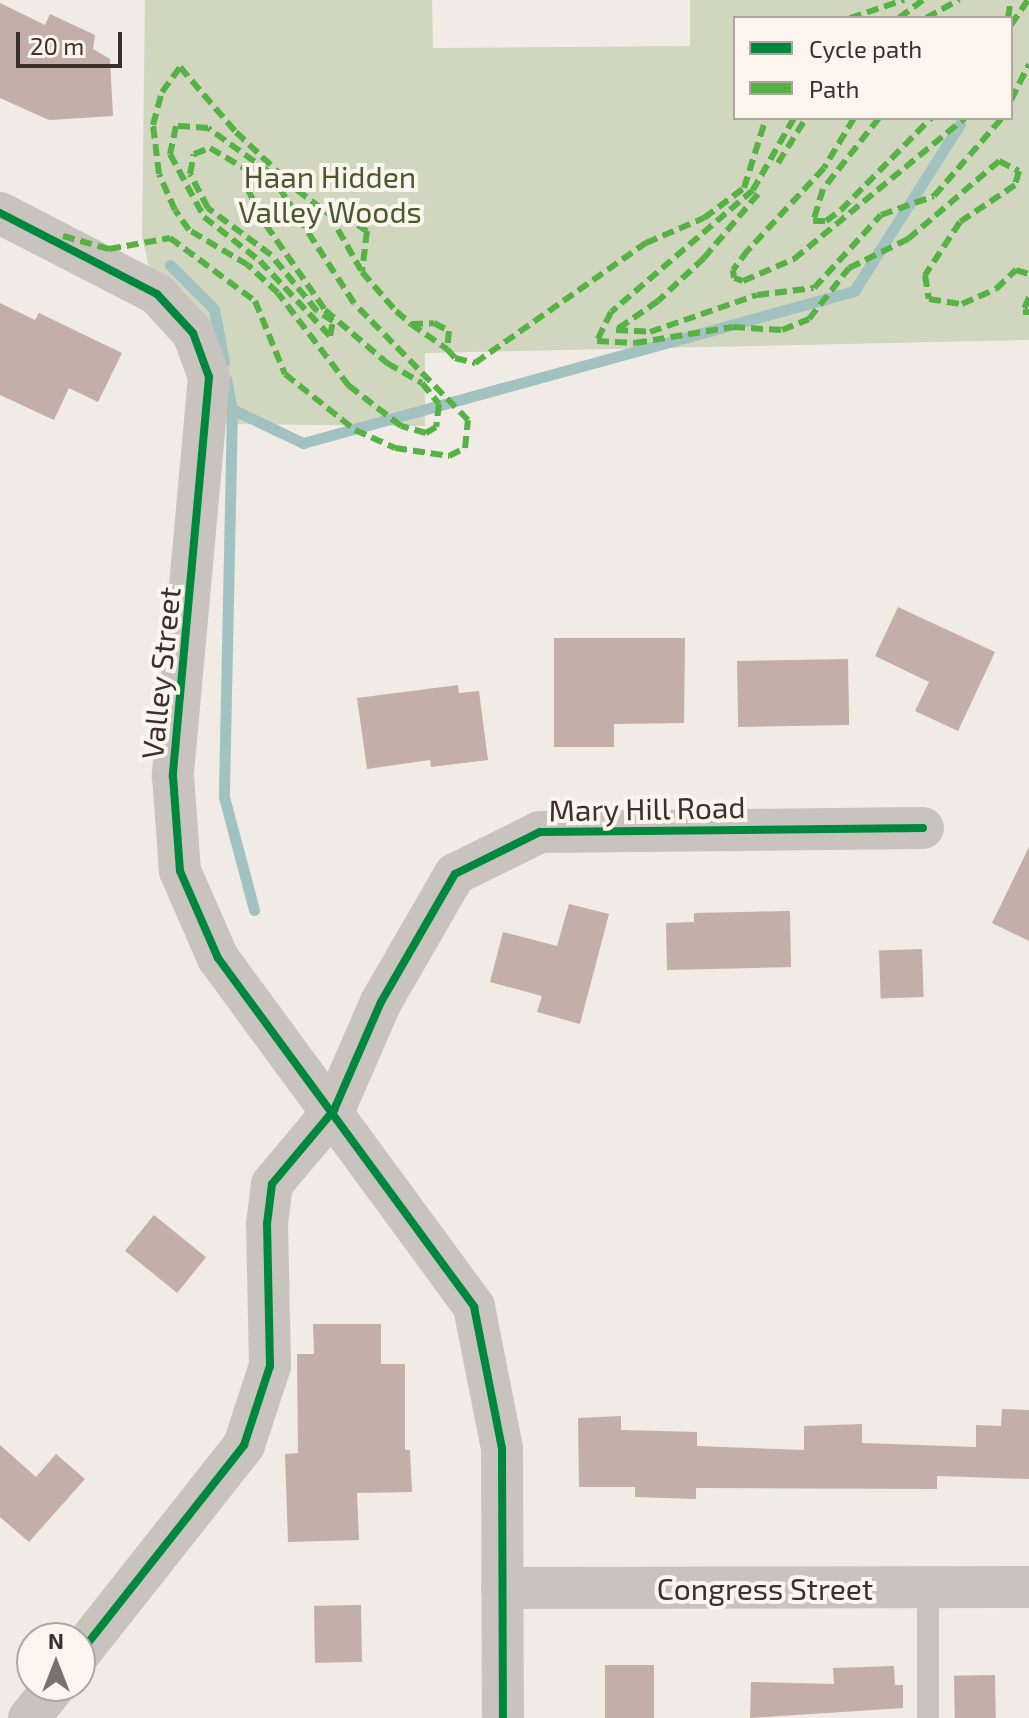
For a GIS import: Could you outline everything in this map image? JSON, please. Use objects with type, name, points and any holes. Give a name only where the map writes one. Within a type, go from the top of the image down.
[{"type":"street","name":"Valley Street","points":[[0,213],[157,294],[193,333],[199,347],[209,377],[173,776],[180,871],[218,958],[334,1110],[474,1307],[502,1448],[503,1718]]},
{"type":"street","name":"Mary Hill Road","points":[[96,1633],[244,1445],[270,1366],[267,1224],[272,1184],[334,1110],[381,1002],[455,874],[540,832],[923,828]]},
{"type":"street","name":"Congress Street","points":[[502,1588],[1029,1587]]},
{"type":"street","points":[[29,1718],[42,1702]]},
{"type":"lane","points":[[928,1589],[928,1718]]},
{"type":"green space","name":"Haan Hidden Valley Woods","points":[[145,0],[432,0],[433,48],[690,46],[690,0],[1029,0],[1029,340],[425,353],[425,426],[224,424],[149,268],[142,236]]},
{"type":"building","points":[[0,3],[45,25],[50,14],[95,35],[93,49],[110,59],[113,116],[49,120],[0,98]]},
{"type":"building","points":[[0,303],[35,320],[39,313],[122,353],[98,402],[69,388],[54,420],[0,395]]},
{"type":"building","points":[[898,607],[995,652],[958,731],[915,711],[929,682],[875,656]]},
{"type":"building","points":[[554,638],[685,638],[684,723],[614,724],[614,747],[554,747]]},
{"type":"building","points":[[848,659],[849,725],[738,727],[737,661]]},
{"type":"building","points":[[458,685],[459,693],[479,691],[488,760],[431,767],[430,760],[367,769],[357,698]]},
{"type":"building","points":[[1029,847],[1029,941],[992,923]]},
{"type":"building","points":[[569,904],[609,914],[580,1024],[537,1012],[542,996],[490,982],[503,932],[557,946]]},
{"type":"building","points":[[790,911],[791,967],[667,970],[666,923],[694,922],[694,913]]},
{"type":"building","points":[[922,949],[924,997],[881,998],[879,951]]},
{"type":"building","points":[[154,1215],[206,1257],[177,1293],[125,1251]]},
{"type":"building","points":[[313,1324],[381,1324],[381,1364],[405,1364],[405,1450],[410,1450],[412,1492],[357,1493],[359,1540],[288,1542],[285,1454],[298,1453],[297,1354],[314,1354]]},
{"type":"building","points":[[1002,1409],[1029,1410],[1029,1479],[937,1476],[937,1489],[696,1488],[696,1499],[635,1497],[635,1487],[579,1487],[578,1418],[621,1416],[621,1430],[697,1432],[697,1446],[804,1450],[804,1426],[862,1424],[862,1443],[976,1447],[976,1425],[1001,1426]]},
{"type":"building","points":[[0,1445],[36,1477],[56,1454],[85,1479],[29,1542],[0,1517]]},
{"type":"building","points":[[361,1605],[362,1662],[315,1663],[314,1606]]},
{"type":"building","points":[[605,1665],[654,1665],[654,1718],[605,1718]]},
{"type":"building","points":[[894,1666],[895,1685],[903,1685],[903,1708],[750,1718],[751,1682],[834,1684],[833,1668]]},
{"type":"building","points":[[995,1675],[996,1718],[955,1718],[954,1676]]},
{"type":"waterway","points":[[226,379],[232,409],[303,443],[854,291],[960,124]]},
{"type":"waterway","points":[[170,265],[214,309],[224,362]]},
{"type":"waterway","points":[[232,409],[224,797],[254,910]]},
{"type":"marked path","points":[[856,16],[904,0]]},
{"type":"marked path","points":[[902,16],[923,0]]},
{"type":"marked path","points":[[930,16],[959,0]]},
{"type":"marked path","points":[[1008,16],[1011,0]]},
{"type":"marked path","points":[[1013,22],[1028,0]]},
{"type":"marked path","points":[[1013,96],[1029,64]]},
{"type":"marked path","points":[[63,236],[109,249],[170,238],[255,301],[285,374],[355,430],[395,448],[449,456],[465,448],[468,420],[354,303],[269,172],[208,128],[176,126],[170,154],[204,217],[260,261],[330,336],[333,321],[317,311],[271,255],[208,208],[190,174],[194,154],[210,148],[247,170],[248,190],[266,225],[325,310],[387,363],[422,383],[439,404],[436,427],[426,433],[401,426],[349,386],[278,293],[248,265],[189,230],[175,210],[159,174],[153,125],[162,92],[180,67],[236,132],[297,190],[329,214],[343,215],[367,231],[362,272],[396,311],[411,324],[434,323],[449,331],[447,349],[455,358],[475,363],[646,243],[704,218],[744,188],[765,120]]},
{"type":"marked path","points":[[793,120],[753,190],[611,312],[597,341],[635,343],[733,327],[782,330],[809,319],[849,268],[908,239],[999,161],[1019,171],[1015,185],[960,222],[925,275],[929,299],[962,304],[996,289],[1016,270],[1029,274]]},
{"type":"marked path","points":[[778,163],[805,120]]},
{"type":"marked path","points":[[853,120],[824,168],[748,250],[733,270],[734,278],[743,281],[794,259],[963,120]]},
{"type":"marked path","points":[[877,120],[823,189],[813,221],[826,221],[841,210],[929,120]]},
{"type":"marked path","points":[[758,194],[704,258],[658,301],[616,330],[650,332],[757,295],[814,288],[881,215],[934,196],[1000,120]]},
{"type":"marked path","points":[[329,214],[361,270]]},
{"type":"marked path","points":[[1029,297],[1023,312],[1029,312]]},
{"type":"marked path","points":[[411,324],[447,349]]},
{"type":"cycle path","points":[[0,213],[157,294],[193,333],[209,377],[173,776],[180,871],[218,958],[474,1307],[502,1448],[503,1718]]},
{"type":"cycle path","points":[[96,1633],[244,1445],[270,1366],[267,1224],[272,1184],[334,1110],[381,1002],[455,874],[540,832],[923,828]]}]
